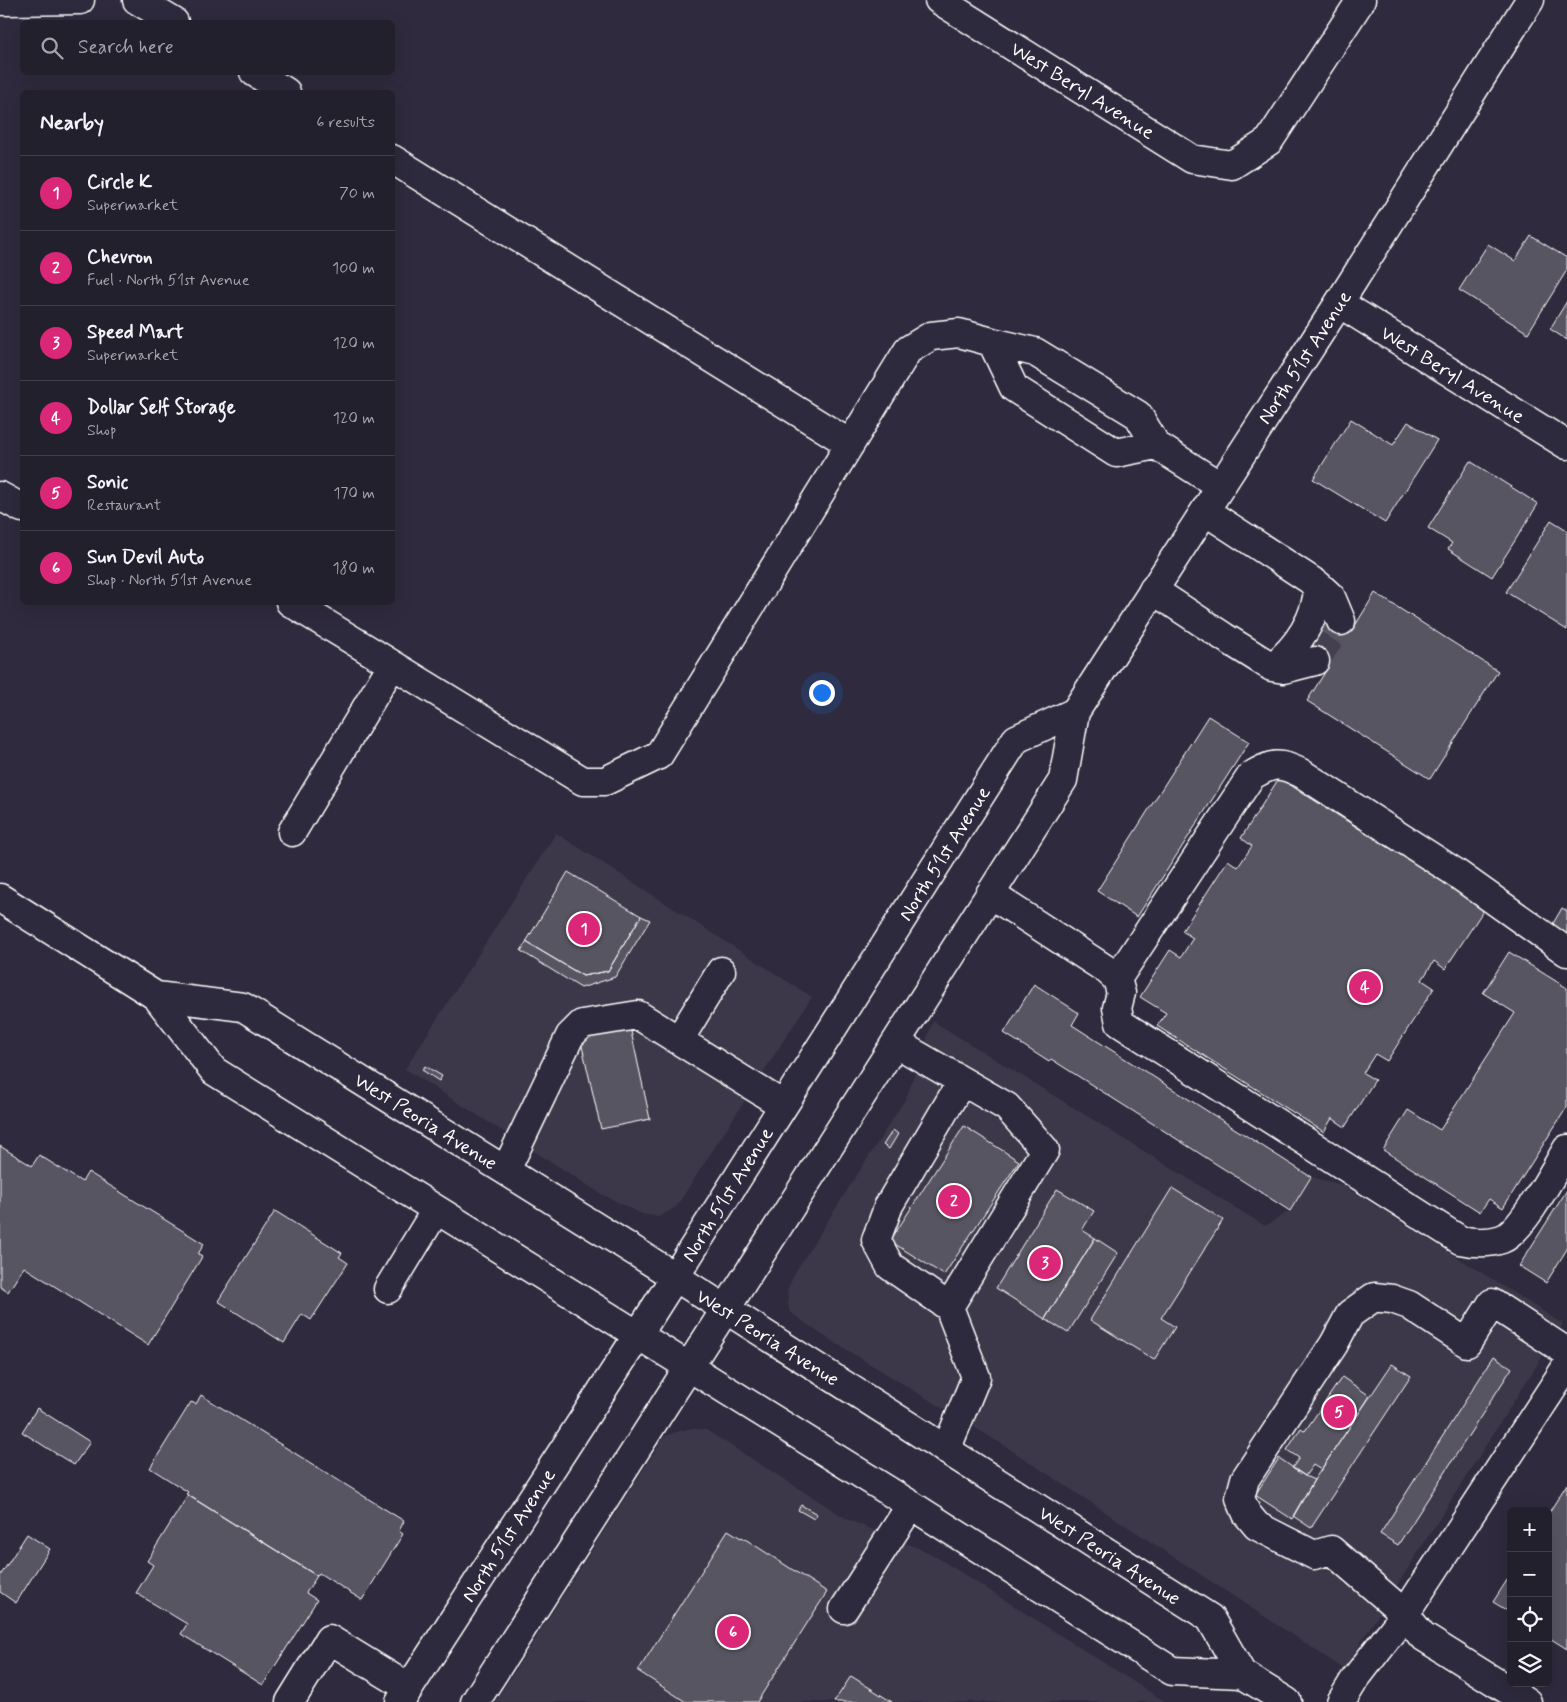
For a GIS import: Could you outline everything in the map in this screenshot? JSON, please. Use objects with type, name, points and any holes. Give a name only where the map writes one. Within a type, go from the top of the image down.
[{"type":"main road","points":[[0,0],[3,2],[80,0]]},
{"type":"main road","points":[[137,0],[171,20]]},
{"type":"main road","name":"West Beryl Avenue","points":[[939,0],[1192,159],[1232,165],[1269,141],[1360,0]]},
{"type":"main road","name":"North 51st Avenue","points":[[475,1702],[1063,780],[1075,712],[1530,0]]},
{"type":"main road","points":[[259,75],[283,90]]},
{"type":"main road","points":[[395,161],[850,444]]},
{"type":"main road","name":"West Beryl Avenue","points":[[1338,303],[1567,444]]},
{"type":"main road","points":[[295,605],[583,781],[604,781],[658,755],[908,350],[931,336],[959,333],[1035,352],[1138,415],[1156,445],[1220,486]]},
{"type":"main road","points":[[992,342],[1014,388],[1116,453],[1156,445]]},
{"type":"main road","points":[[0,496],[20,507]]},
{"type":"main road","points":[[1205,511],[1318,585],[1331,597],[1341,622]]},
{"type":"main road","points":[[1272,667],[1284,658],[1308,623],[1318,598],[1318,585]]},
{"type":"main road","points":[[1153,590],[1272,667],[1284,669],[1315,661]]},
{"type":"main road","points":[[292,832],[392,665]]},
{"type":"main road","name":"North 51st Avenue","points":[[405,1695],[638,1335],[1016,739],[1075,712]]},
{"type":"main road","points":[[1117,979],[1251,776],[1268,766],[1286,766],[1301,773],[1453,871],[1567,952]]},
{"type":"main road","points":[[990,894],[1107,970],[1117,979],[1121,993],[1117,1008],[1120,1023],[1460,1240],[1482,1244],[1504,1238],[1521,1222],[1567,1149]]},
{"type":"main road","name":"West Peoria Avenue","points":[[0,898],[156,996],[214,1071],[911,1505],[1172,1671],[1242,1674]]},
{"type":"main road","points":[[679,1040],[721,971]]},
{"type":"main road","name":"West Peoria Avenue","points":[[156,996],[243,1007],[506,1170],[1210,1618],[1242,1674],[1287,1702]]},
{"type":"main road","points":[[506,1170],[570,1036],[582,1024],[638,1015],[783,1105]]},
{"type":"main road","points":[[896,1043],[1007,1106],[1045,1150],[949,1307]]},
{"type":"main road","points":[[946,1450],[976,1377],[949,1307],[890,1266],[876,1240],[889,1205],[962,1081]]},
{"type":"main road","points":[[388,1289],[436,1210]]},
{"type":"main road","points":[[1527,1702],[1422,1636],[1405,1614],[1331,1550],[1314,1556],[1257,1526],[1247,1514],[1240,1498],[1246,1479],[1334,1344],[1350,1314],[1374,1297],[1392,1299],[1409,1306],[1467,1343],[1492,1303],[1567,1352]]},
{"type":"main road","points":[[1341,1702],[1355,1679],[1405,1614],[1567,1366]]},
{"type":"main road","points":[[844,1609],[911,1505]]},
{"type":"main road","points":[[290,1702],[329,1640],[405,1695]]},
{"type":"shaded area","points":[[556,833],[812,997],[676,1207],[659,1217],[642,1214],[603,1195],[405,1069]]},
{"type":"shaded area","points":[[933,1021],[1265,1226],[1290,1211],[1311,1177],[1343,1185],[1563,1324],[1344,1669],[1005,1446],[819,1333],[789,1311],[787,1290],[797,1269],[906,1098]]},
{"type":"shaded area","points":[[692,1428],[706,1430],[849,1520],[930,1553],[1166,1702],[495,1702],[664,1437]]},
{"type":"building","points":[[1531,236],[1567,258],[1567,270],[1528,333],[1459,290],[1488,244],[1515,261]]},
{"type":"building","points":[[1567,301],[1567,340],[1550,329]]},
{"type":"building","points":[[1351,419],[1393,445],[1408,422],[1437,440],[1385,523],[1313,479]]},
{"type":"building","points":[[1470,461],[1538,504],[1492,577],[1448,549],[1452,543],[1428,528]]},
{"type":"building","points":[[1551,520],[1567,530],[1567,630],[1506,592]]},
{"type":"building","points":[[1375,593],[1498,671],[1430,779],[1307,701],[1327,669],[1301,653],[1326,612],[1353,629]]},
{"type":"building","points":[[1208,716],[1249,742],[1137,917],[1097,891]]},
{"type":"building","points":[[1279,778],[1485,908],[1445,969],[1434,961],[1422,980],[1434,988],[1387,1061],[1375,1054],[1363,1073],[1375,1080],[1345,1127],[1332,1118],[1324,1132],[1157,1026],[1166,1013],[1140,997],[1170,950],[1181,957],[1193,938],[1182,931],[1228,860],[1238,867],[1252,846],[1241,838]]},
{"type":"building","points":[[568,872],[641,916],[608,971],[583,976],[526,942]]},
{"type":"building","points":[[1562,908],[1567,911],[1567,937],[1551,927]]},
{"type":"building","points":[[641,916],[650,920],[615,977],[581,988],[521,951],[526,942],[583,976],[608,971]]},
{"type":"building","points":[[1509,952],[1567,988],[1567,1107],[1503,1208],[1489,1199],[1480,1212],[1383,1150],[1408,1110],[1440,1130],[1515,1013],[1483,993]]},
{"type":"building","points":[[1034,984],[1079,1013],[1072,1025],[1311,1177],[1290,1211],[1051,1059],[1049,1062],[1004,1033]]},
{"type":"building","points":[[629,1022],[650,1119],[601,1129],[579,1033]]},
{"type":"building","points":[[425,1066],[442,1076],[439,1081],[422,1070]]},
{"type":"building","points":[[964,1126],[1019,1161],[944,1275],[890,1241]]},
{"type":"building","points":[[893,1130],[898,1134],[889,1149],[883,1145]]},
{"type":"building","points":[[0,1146],[32,1166],[39,1155],[82,1182],[88,1172],[204,1244],[198,1254],[202,1257],[148,1345],[24,1267],[8,1292],[0,1287]]},
{"type":"building","points":[[1172,1188],[1223,1220],[1161,1318],[1175,1327],[1154,1360],[1090,1320]]},
{"type":"building","points":[[1057,1189],[1094,1211],[1082,1230],[1095,1238],[1045,1319],[996,1288]]},
{"type":"building","points":[[1567,1190],[1567,1249],[1546,1283],[1519,1266]]},
{"type":"building","points":[[275,1211],[342,1253],[339,1257],[348,1263],[311,1320],[302,1314],[284,1343],[218,1301]]},
{"type":"building","points":[[1095,1238],[1118,1253],[1068,1333],[1045,1319]]},
{"type":"building","points":[[1494,1356],[1512,1368],[1398,1545],[1380,1534]]},
{"type":"building","points":[[1392,1364],[1411,1376],[1311,1528],[1293,1516],[1314,1480]]},
{"type":"building","points":[[1342,1377],[1370,1396],[1321,1470],[1313,1465],[1305,1476],[1292,1468],[1299,1458],[1287,1450],[1301,1428],[1305,1431]]},
{"type":"building","points":[[201,1395],[404,1521],[399,1531],[403,1534],[362,1600],[319,1573],[317,1576],[186,1494],[188,1492],[150,1468],[191,1402],[196,1404]]},
{"type":"building","points":[[37,1408],[90,1442],[74,1465],[22,1432]]},
{"type":"building","points":[[1279,1458],[1314,1480],[1292,1519],[1255,1495]]},
{"type":"building","points":[[1567,1484],[1567,1649],[1552,1640],[1552,1508]]},
{"type":"building","points":[[188,1495],[317,1576],[306,1593],[317,1600],[263,1685],[181,1634],[187,1624],[136,1593],[153,1565],[147,1561]]},
{"type":"building","points":[[801,1505],[817,1514],[814,1519],[798,1510]]},
{"type":"building","points":[[728,1530],[827,1592],[757,1702],[686,1702],[638,1671]]},
{"type":"building","points":[[27,1534],[50,1549],[16,1603],[0,1592],[0,1576]]},
{"type":"building","points":[[1507,1580],[1507,1611],[1493,1602]]},
{"type":"building","points":[[851,1676],[892,1702],[834,1702]]},
{"type":"tunnel","points":[[1315,661],[1341,621]]},
{"type":"place","name":"Circle K","points":[[584,929]]},
{"type":"place","name":"Dollar Self Storage","points":[[1365,987]]},
{"type":"place","name":"Chevron","points":[[954,1201]]},
{"type":"place","name":"Speed Mart","points":[[1045,1263]]},
{"type":"place","name":"Sonic","points":[[1339,1412]]},
{"type":"place","name":"Sun Devil Auto","points":[[733,1632]]}]
